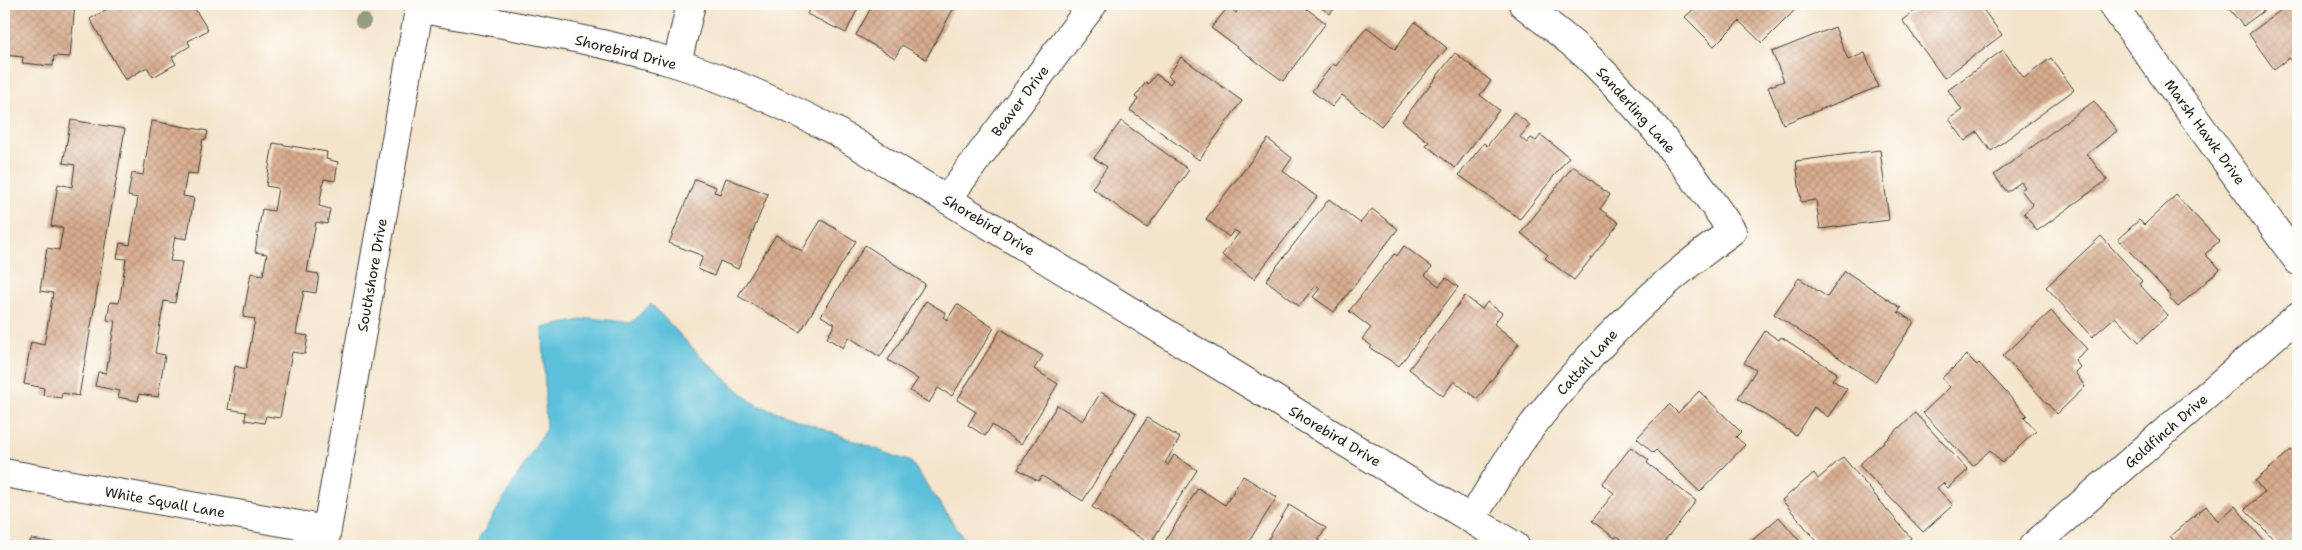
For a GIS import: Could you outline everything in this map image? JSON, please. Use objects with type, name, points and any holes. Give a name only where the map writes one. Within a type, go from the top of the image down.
[{"type":"street","points":[[677,64],[690,4]]},
{"type":"street","name":"Beaver Drive","points":[[947,199],[1093,4]]},
{"type":"street","name":"Sanderling Lane","points":[[1523,4],[1589,59],[1649,120],[1703,188],[1732,231]]},
{"type":"street","name":"Marsh Hawk Drive","points":[[2112,4],[2298,261]]},
{"type":"street","name":"Shorebird Drive","points":[[420,6],[630,50],[677,64],[758,93],[835,131],[1515,546]]},
{"type":"street","name":"Southshore Drive","points":[[325,538],[420,6]]},
{"type":"street","name":"Cattail Lane","points":[[1471,519],[1528,431],[1581,364],[1642,303],[1732,231]]},
{"type":"street","name":"Goldfinch Drive","points":[[2033,546],[2298,316]]},
{"type":"street","name":"White Squall Lane","points":[[4,473],[325,538]]},
{"type":"water","points":[[651,304],[701,357],[753,403],[911,462],[969,546],[475,546],[546,429],[543,328],[591,318],[631,323]]},
{"type":"building","points":[[4,4],[75,4],[70,57],[54,56],[53,66],[22,63],[23,57],[4,55]]},
{"type":"building","points":[[116,4],[192,4],[208,30],[188,41],[190,46],[172,57],[176,64],[153,77],[147,67],[125,80],[90,19]]},
{"type":"building","points":[[812,4],[860,4],[846,33],[807,14]]},
{"type":"building","points":[[873,4],[956,4],[926,59],[902,45],[895,58],[856,35]]},
{"type":"building","points":[[1231,4],[1300,4],[1326,23],[1283,81],[1211,28],[1228,7],[1236,13],[1238,9]]},
{"type":"building","points":[[1316,4],[1338,4],[1330,14]]},
{"type":"building","points":[[1699,4],[1801,4],[1762,43],[1739,21],[1714,46],[1685,17]]},
{"type":"building","points":[[1925,4],[1989,4],[1982,8],[2002,35],[1944,78],[1902,20]]},
{"type":"building","points":[[2225,4],[2273,4],[2243,26]]},
{"type":"building","points":[[2289,4],[2298,4],[2298,69],[2289,58],[2274,69],[2249,34]]},
{"type":"building","points":[[1415,22],[1447,48],[1381,126],[1342,95],[1332,107],[1312,91],[1333,64],[1336,66],[1367,27],[1395,49]]},
{"type":"building","points":[[1835,27],[1848,60],[1865,53],[1878,87],[1783,124],[1768,87],[1784,81],[1772,52]]},
{"type":"building","points":[[2003,50],[2024,78],[2051,58],[2074,90],[1991,151],[1977,132],[1965,141],[1949,119],[1962,110],[1948,90]]},
{"type":"building","points":[[1455,53],[1491,81],[1480,95],[1499,110],[1455,168],[1426,145],[1429,142],[1402,121]]},
{"type":"building","points":[[1181,57],[1242,101],[1199,160],[1130,110],[1138,99],[1135,97],[1146,82],[1148,84],[1156,74],[1170,84],[1173,80],[1168,76]]},
{"type":"building","points":[[2094,101],[2117,131],[2087,154],[2107,180],[2037,231],[2024,213],[2033,205],[2021,190],[2025,187],[2021,182],[2007,192],[1994,175]]},
{"type":"building","points":[[1514,112],[1530,125],[1520,137],[1527,143],[1531,138],[1536,141],[1541,135],[1569,157],[1520,219],[1459,175],[1484,143],[1487,146]]},
{"type":"building","points":[[71,120],[125,129],[79,396],[62,393],[61,398],[43,395],[44,388],[24,384],[31,342],[44,345],[53,293],[40,291],[47,248],[59,250],[63,228],[51,226],[58,184],[72,187],[75,165],[63,163]]},
{"type":"building","points":[[152,121],[208,131],[206,140],[203,139],[197,174],[187,173],[183,196],[194,198],[187,239],[175,237],[170,261],[182,262],[175,303],[164,301],[155,353],[165,355],[158,397],[139,394],[138,401],[118,397],[120,391],[95,386],[98,372],[106,373],[115,321],[107,320],[110,302],[119,303],[126,259],[117,258],[120,243],[130,245],[138,198],[128,196],[132,173],[143,175]]},
{"type":"building","points":[[1121,121],[1189,170],[1147,228],[1092,188],[1107,167],[1094,158]]},
{"type":"building","points":[[1268,139],[1292,158],[1283,171],[1317,197],[1254,279],[1222,255],[1239,233],[1234,230],[1229,237],[1206,219]]},
{"type":"building","points":[[273,143],[327,152],[326,159],[338,162],[335,181],[324,179],[319,206],[330,209],[327,224],[316,222],[307,272],[319,274],[316,293],[304,291],[296,334],[308,336],[305,354],[292,352],[280,418],[266,416],[264,423],[245,420],[246,412],[228,409],[235,366],[246,369],[255,319],[243,317],[251,273],[263,275],[267,254],[255,252],[262,209],[274,211],[278,188],[266,186]]},
{"type":"building","points":[[1880,150],[1889,220],[1820,229],[1816,200],[1801,202],[1796,161]]},
{"type":"building","points":[[1573,166],[1610,195],[1600,209],[1619,223],[1574,280],[1545,258],[1548,255],[1521,233]]},
{"type":"building","points":[[726,178],[768,194],[738,269],[720,261],[714,276],[698,269],[703,256],[669,243],[695,179],[716,187],[714,192],[720,194]]},
{"type":"building","points":[[2176,195],[2219,241],[2205,254],[2220,269],[2178,307],[2169,297],[2170,295],[2118,239],[2139,220],[2144,225]]},
{"type":"building","points":[[1329,199],[1360,223],[1372,209],[1398,229],[1334,312],[1313,297],[1320,288],[1316,285],[1299,306],[1266,280]]},
{"type":"building","points":[[821,220],[856,241],[800,332],[738,296],[776,235],[802,251]]},
{"type":"building","points":[[2101,236],[2142,281],[2139,284],[2168,315],[2139,342],[2115,317],[2092,337],[2046,287]]},
{"type":"building","points":[[865,245],[925,284],[880,357],[849,337],[843,348],[827,338],[835,324],[821,316]]},
{"type":"building","points":[[1404,246],[1432,267],[1425,275],[1439,286],[1446,278],[1458,287],[1399,366],[1370,348],[1372,346],[1362,339],[1371,328],[1349,311],[1394,254],[1397,256]]},
{"type":"building","points":[[1845,271],[1901,308],[1898,312],[1914,322],[1875,382],[1774,314],[1799,278],[1827,297]]},
{"type":"building","points":[[1465,296],[1482,309],[1487,302],[1502,313],[1494,324],[1519,344],[1477,399],[1454,381],[1443,396],[1409,369]]},
{"type":"building","points":[[926,301],[946,313],[943,317],[947,320],[957,304],[994,328],[952,396],[938,388],[929,403],[910,391],[918,379],[888,360]]},
{"type":"building","points":[[2051,311],[2087,349],[2075,360],[2080,367],[2075,372],[2085,387],[2057,414],[2003,356]]},
{"type":"building","points":[[1001,329],[1043,356],[1034,369],[1058,384],[1021,444],[992,425],[985,436],[968,425],[976,412],[957,400]]},
{"type":"building","points":[[1765,331],[1779,340],[1781,337],[1837,373],[1832,380],[1847,389],[1828,417],[1814,407],[1796,435],[1738,398],[1756,370],[1744,363]]},
{"type":"building","points":[[1967,355],[1977,365],[1979,363],[2027,415],[2024,418],[2036,431],[2002,463],[1990,450],[1973,466],[1923,413],[1950,387],[1942,378]]},
{"type":"building","points":[[1699,391],[1741,432],[1736,437],[1745,445],[1700,492],[1656,450],[1653,453],[1637,438],[1669,404],[1678,413]]},
{"type":"building","points":[[1101,392],[1136,414],[1083,501],[1042,476],[1038,481],[1018,469],[1057,405],[1083,421]]},
{"type":"building","points":[[1915,413],[1968,470],[1948,488],[1943,483],[1937,488],[1953,505],[1923,532],[1859,465]]},
{"type":"building","points":[[1147,418],[1180,438],[1165,463],[1168,465],[1174,455],[1197,470],[1150,544],[1092,507]]},
{"type":"building","points":[[1631,447],[1649,460],[1647,463],[1696,501],[1661,546],[1630,546],[1617,536],[1615,538],[1592,521],[1614,493],[1602,484]]},
{"type":"building","points":[[2291,450],[2298,459],[2298,546],[2280,546],[2245,509],[2264,492],[2255,481]]},
{"type":"building","points":[[1843,457],[1911,538],[1902,546],[1821,546],[1782,500],[1814,473],[1818,479]]},
{"type":"building","points":[[1243,476],[1277,497],[1246,546],[1162,546],[1198,488],[1225,505]]},
{"type":"building","points":[[1289,505],[1326,528],[1318,541],[1324,545],[1326,541],[1334,546],[1264,546]]},
{"type":"building","points":[[2206,506],[2218,521],[2235,506],[2268,546],[2178,546],[2170,536]]},
{"type":"building","points":[[1779,517],[1804,546],[1746,546]]},
{"type":"building","points":[[31,539],[70,545],[70,546],[29,546]]},
{"type":"building","points":[[4,541],[26,545],[26,546],[4,546]]}]
